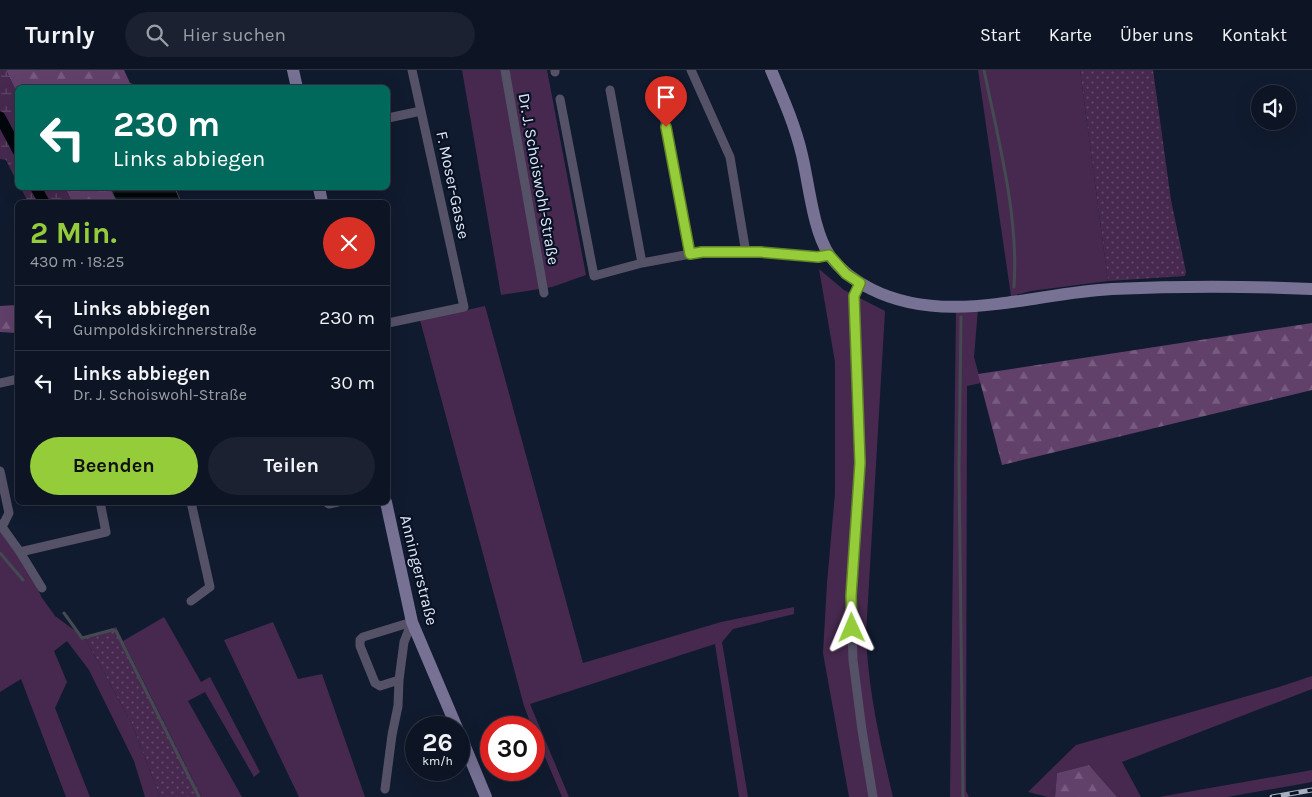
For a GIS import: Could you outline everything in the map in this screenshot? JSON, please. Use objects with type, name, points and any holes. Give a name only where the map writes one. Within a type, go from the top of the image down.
[{"type":"street","points":[[293,70],[296,85]]},
{"type":"street","name":"F. Moser-Gasse","points":[[390,323],[464,306],[412,70]]},
{"type":"street","name":"Dr. J. Schoiswohl-Straße","points":[[505,70],[544,293]]},
{"type":"street","points":[[691,70],[730,157],[746,253]]},
{"type":"street","points":[[771,70],[790,113],[802,154],[817,227],[829,255],[846,274],[876,292],[913,304],[947,307],[998,304],[1110,289],[1192,287],[1312,289]]},
{"type":"street","points":[[610,90],[642,263]]},
{"type":"street","points":[[659,91],[690,254]]},
{"type":"street","points":[[560,99],[594,276],[642,263],[702,252],[760,252],[818,257],[829,255]]},
{"type":"street","points":[[390,118],[421,111]]},
{"type":"street","points":[[860,283],[854,296],[860,463],[851,596],[853,660],[873,797]]},
{"type":"street","points":[[0,383],[15,380]]},
{"type":"street","points":[[0,471],[9,514],[1,525],[42,588]]},
{"type":"street","points":[[20,552],[106,532],[101,505]]},
{"type":"street","points":[[192,505],[210,587],[192,601]]},
{"type":"street","name":"Anningerstraße","points":[[387,505],[412,622],[452,716]]},
{"type":"street","points":[[399,680],[380,686],[375,683],[360,646],[360,640],[363,637],[412,622]]},
{"type":"street","points":[[384,789],[398,706],[404,642],[412,622]]},
{"type":"street","points":[[470,758],[486,797]]},
{"type":"green space","points":[[0,70],[6,70],[15,89],[15,178],[6,160],[0,159]]},
{"type":"green space","points":[[6,70],[124,70],[130,83],[135,85],[15,85],[15,89]]},
{"type":"green space","points":[[462,70],[547,70],[586,275],[552,287],[501,295]]},
{"type":"green space","points":[[978,70],[1080,70],[1108,281],[1031,291],[1011,296]]},
{"type":"green space","points":[[1080,70],[1153,70],[1171,200],[1186,272],[1185,276],[1108,281]]},
{"type":"green space","points":[[22,190],[66,190],[71,200],[27,200]]},
{"type":"green space","points":[[66,190],[111,190],[116,200],[71,200]]},
{"type":"green space","points":[[819,269],[844,290],[885,311],[866,634],[872,696],[893,797],[849,797],[823,653],[835,493],[835,362]]},
{"type":"green space","points":[[15,305],[15,333],[0,332],[0,306]]},
{"type":"green space","points":[[485,306],[583,663],[721,622],[794,607],[794,614],[733,629],[722,642],[748,797],[739,797],[715,644],[530,704],[535,716],[528,716],[420,320]]},
{"type":"green space","points":[[978,309],[974,357],[981,383],[967,386],[966,791],[969,797],[950,797],[956,311]]},
{"type":"green space","points":[[1312,323],[1312,390],[1002,465],[978,374]]},
{"type":"green space","points":[[0,531],[30,573],[42,598],[55,616],[85,638],[132,724],[160,797],[145,797],[134,761],[89,670],[67,641],[54,651],[67,682],[55,708],[90,797],[66,797],[21,679],[0,692]]},
{"type":"green space","points":[[164,617],[201,682],[210,677],[260,772],[254,777],[205,692],[188,701],[242,797],[202,797],[123,641]]},
{"type":"green space","points":[[273,622],[298,679],[322,674],[365,797],[299,797],[224,640]]},
{"type":"green space","points":[[116,627],[202,797],[160,797],[132,724],[85,638]]},
{"type":"green space","points":[[1312,676],[1312,689],[1122,762],[1141,797],[1117,797],[1089,765],[1057,773],[1055,797],[1028,792],[1076,745]]},
{"type":"green space","points":[[545,740],[569,797],[562,797],[545,757]]},
{"type":"green space","points":[[1089,765],[1117,797],[1055,797],[1057,773]]},
{"type":"green space","points":[[1312,770],[1312,782],[1227,797],[1159,797]]},
{"type":"shaded area","points":[[111,190],[176,190],[180,200],[116,200]]},
{"type":"waterway","points":[[984,70],[1001,150],[1010,205],[1015,260],[1014,287]]},
{"type":"waterway","points":[[0,117],[15,145]]},
{"type":"waterway","points":[[37,190],[43,200]]},
{"type":"waterway","points":[[961,317],[959,468],[963,797]]},
{"type":"waterway","points":[[0,553],[23,580]]},
{"type":"waterway","points":[[64,613],[82,638],[112,630],[116,631],[199,797]]},
{"type":"railway","points":[[1272,797],[1312,790]]},
{"type":"route","points":[[666,127],[690,254],[702,252],[760,252],[818,257],[829,255],[846,274],[860,283],[854,296],[860,463],[851,596],[852,628]]}]
